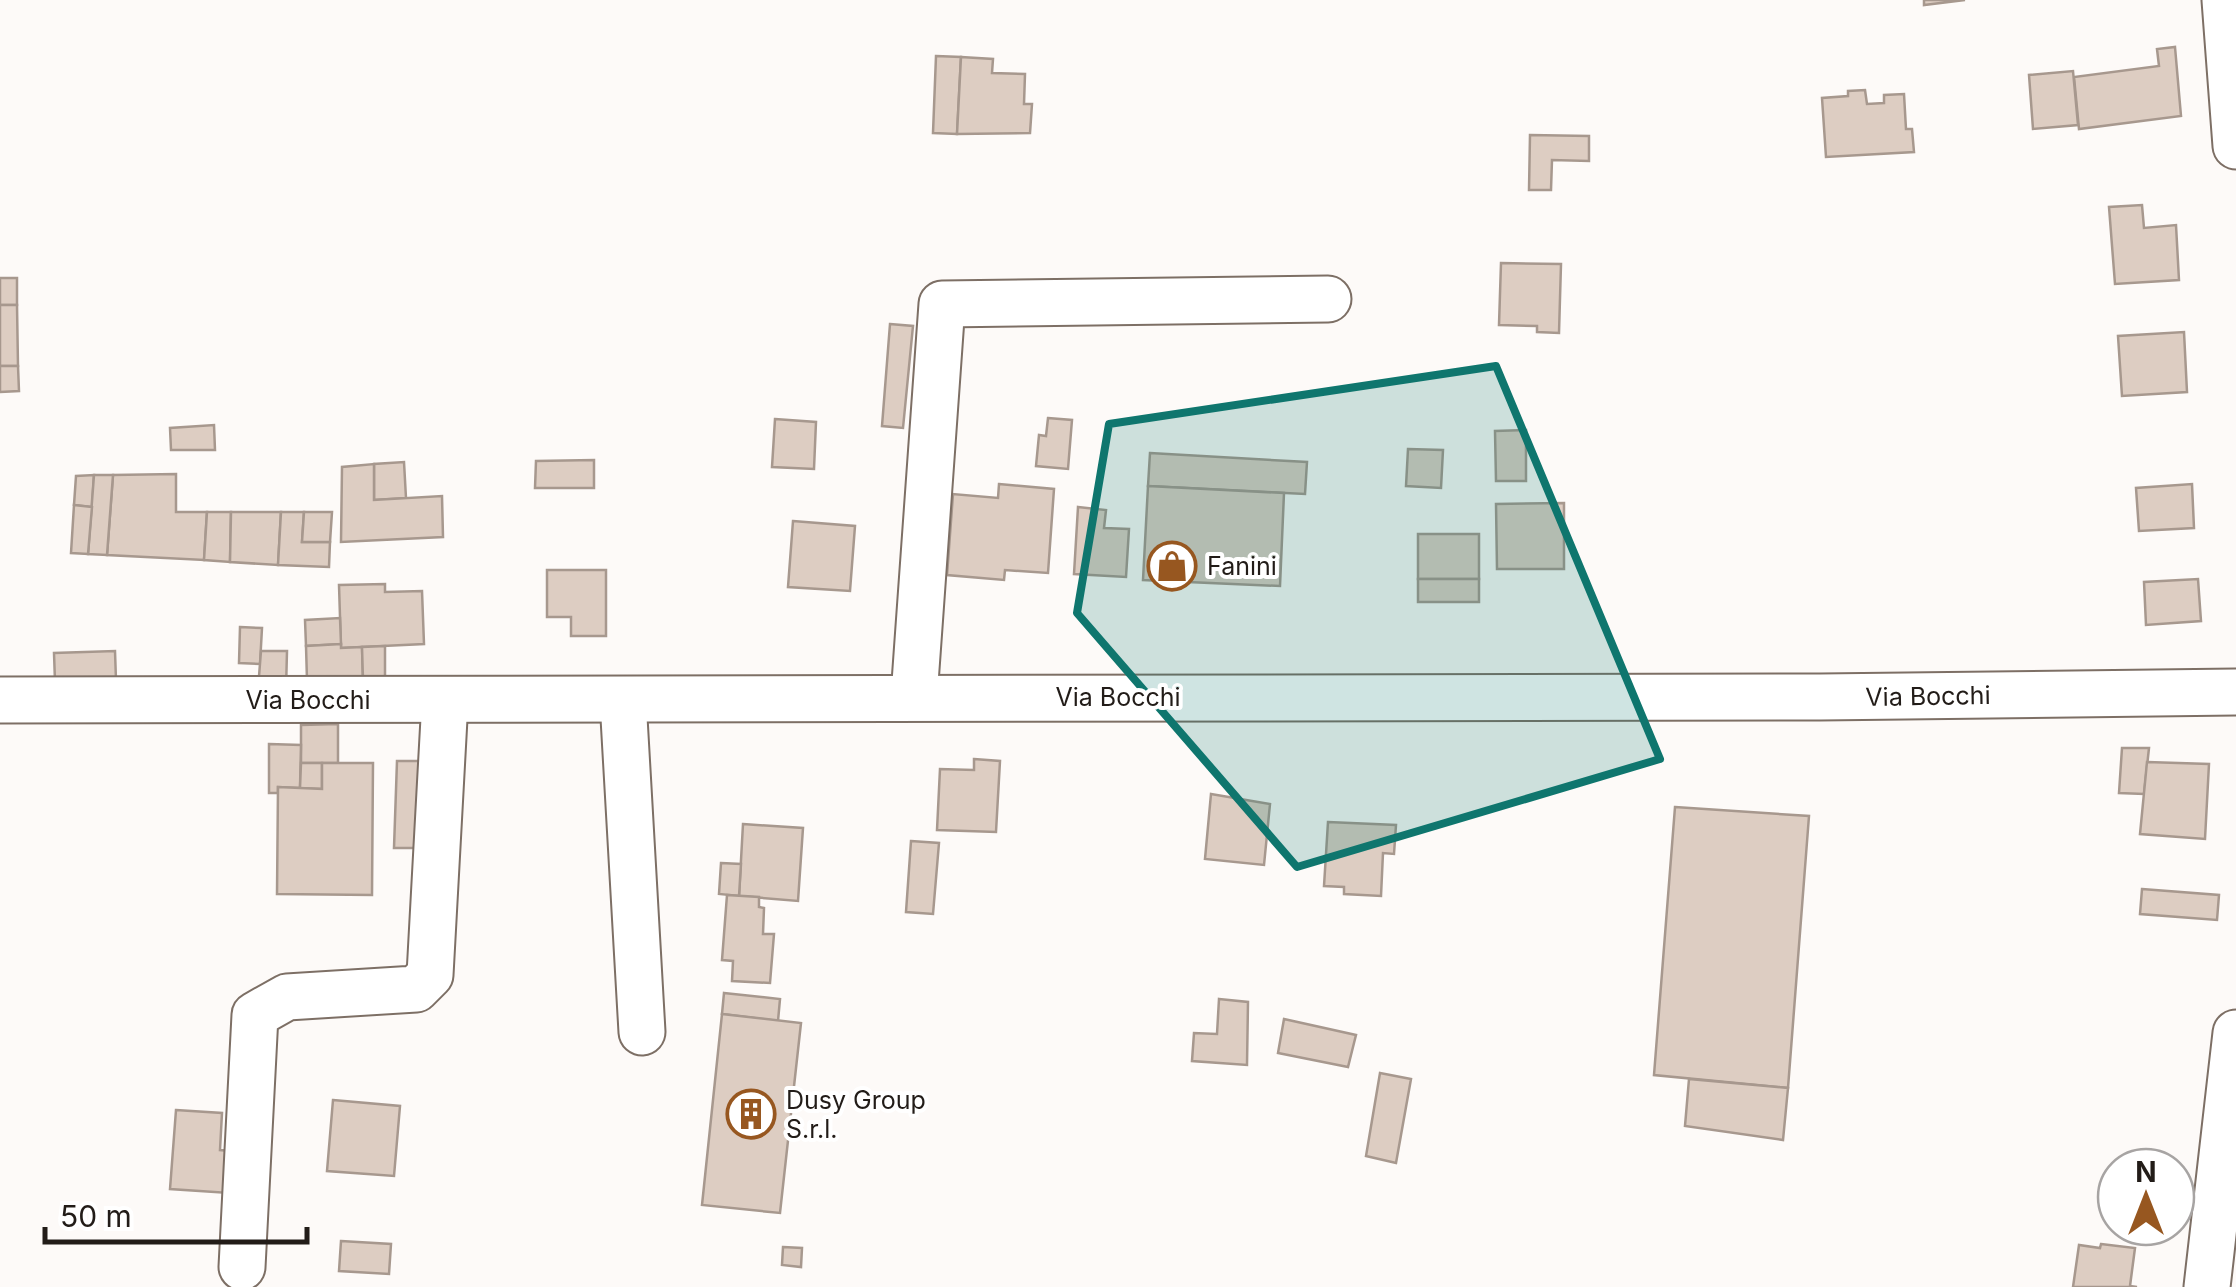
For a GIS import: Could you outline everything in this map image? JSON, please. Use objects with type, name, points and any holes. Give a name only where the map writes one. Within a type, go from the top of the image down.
[{"type":"street","points":[[2225,0],[2236,146]]},
{"type":"street","points":[[914,697],[942,304],[1328,299]]},
{"type":"street","name":"Via Bocchi","points":[[0,700],[1820,697],[2236,692]]},
{"type":"street","points":[[242,1267],[255,1015],[287,997],[416,989],[430,974],[445,700]]},
{"type":"street","points":[[623,700],[642,1032]]},
{"type":"street","points":[[2207,1287],[2236,1033]]},
{"type":"highlighted area","points":[[1496,366],[1660,759],[1297,867],[1077,613],[1109,424]]},
{"type":"building","points":[[1924,0],[1965,0],[1924,5]]},
{"type":"building","points":[[2175,47],[2181,116],[2079,129],[2074,77],[2159,66],[2157,49]]},
{"type":"building","points":[[936,56],[961,57],[957,134],[933,133]]},
{"type":"building","points":[[961,57],[993,59],[992,73],[1025,74],[1024,104],[1032,104],[1030,133],[957,134]]},
{"type":"building","points":[[2073,71],[2078,125],[2033,129],[2029,75]]},
{"type":"building","points":[[1865,90],[1867,104],[1884,103],[1884,95],[1904,94],[1906,129],[1912,129],[1914,152],[1826,157],[1822,98]]},
{"type":"building","points":[[1530,135],[1589,136],[1589,161],[1552,160],[1551,190],[1529,190]]},
{"type":"building","points":[[2142,205],[2144,228],[2176,225],[2179,280],[2115,284],[2109,207]]},
{"type":"building","points":[[1501,263],[1561,264],[1559,333],[1537,332],[1537,326],[1499,325]]},
{"type":"building","points":[[0,278],[17,278],[17,305],[0,305]]},
{"type":"building","points":[[0,305],[17,305],[18,366],[0,366]]},
{"type":"building","points":[[890,324],[913,326],[903,428],[882,426]]},
{"type":"building","points":[[2184,332],[2187,392],[2122,396],[2118,336]]},
{"type":"building","points":[[0,366],[18,366],[19,391],[0,392]]},
{"type":"building","points":[[1048,418],[1072,420],[1068,469],[1036,466],[1039,435],[1046,436]]},
{"type":"building","points":[[775,419],[816,422],[814,469],[772,467]]},
{"type":"building","points":[[214,425],[215,450],[171,450],[170,428]]},
{"type":"building","points":[[1526,430],[1526,481],[1496,481],[1495,431]]},
{"type":"building","points":[[1408,449],[1443,450],[1441,488],[1406,486]]},
{"type":"building","points":[[1150,453],[1307,462],[1305,494],[1148,486]]},
{"type":"building","points":[[594,460],[594,488],[535,488],[536,461]]},
{"type":"building","points":[[404,462],[406,498],[374,500],[374,464]]},
{"type":"building","points":[[374,464],[374,500],[442,496],[443,537],[341,542],[342,467]]},
{"type":"building","points":[[176,474],[176,512],[207,512],[204,560],[107,555],[113,475]]},
{"type":"building","points":[[94,475],[92,507],[74,505],[76,476]]},
{"type":"building","points":[[94,475],[113,475],[107,555],[88,554]]},
{"type":"building","points":[[999,484],[1054,489],[1048,573],[1005,570],[1004,580],[947,575],[953,494],[998,498]]},
{"type":"building","points":[[2192,484],[2194,528],[2139,531],[2136,488]]},
{"type":"building","points":[[1148,486],[1284,493],[1280,586],[1143,580]]},
{"type":"building","points":[[1564,503],[1564,569],[1497,569],[1496,504]]},
{"type":"building","points":[[74,505],[92,507],[88,554],[71,553]]},
{"type":"building","points":[[1078,507],[1106,510],[1104,528],[1129,529],[1126,577],[1074,574]]},
{"type":"building","points":[[207,512],[231,512],[230,562],[204,560]]},
{"type":"building","points":[[231,512],[281,512],[278,565],[230,562]]},
{"type":"building","points":[[281,512],[304,512],[302,542],[330,542],[329,567],[278,565]]},
{"type":"building","points":[[304,512],[332,512],[330,542],[302,542]]},
{"type":"building","points":[[793,521],[855,526],[850,591],[788,587]]},
{"type":"building","points":[[1418,534],[1479,534],[1479,579],[1418,579]]},
{"type":"building","points":[[547,570],[606,570],[606,636],[571,636],[571,617],[547,617]]},
{"type":"building","points":[[1418,579],[1479,579],[1479,602],[1418,602]]},
{"type":"building","points":[[2198,579],[2201,621],[2146,625],[2144,582]]},
{"type":"building","points":[[385,584],[385,592],[422,591],[424,644],[341,648],[339,585]]},
{"type":"building","points":[[340,618],[341,644],[306,646],[305,620]]},
{"type":"building","points":[[240,627],[262,628],[260,664],[239,663]]},
{"type":"building","points":[[341,644],[341,648],[362,647],[363,680],[307,680],[306,646]]},
{"type":"building","points":[[385,646],[385,679],[363,680],[362,647]]},
{"type":"building","points":[[115,651],[116,680],[55,682],[54,653]]},
{"type":"building","points":[[261,651],[287,651],[286,690],[258,689]]},
{"type":"building","points":[[338,724],[338,763],[301,763],[301,725]]},
{"type":"building","points":[[269,744],[301,745],[300,788],[278,787],[278,793],[269,793]]},
{"type":"building","points":[[2122,748],[2149,748],[2144,794],[2119,793]]},
{"type":"building","points":[[974,759],[1000,761],[996,832],[937,830],[940,769],[974,770]]},
{"type":"building","points":[[397,761],[426,761],[423,848],[394,848]]},
{"type":"building","points":[[2147,762],[2209,764],[2205,839],[2140,834]]},
{"type":"building","points":[[301,763],[322,763],[322,789],[300,788]]},
{"type":"building","points":[[322,763],[373,763],[372,895],[277,894],[278,787],[322,789]]},
{"type":"building","points":[[1211,794],[1270,804],[1264,865],[1205,859]]},
{"type":"building","points":[[1675,807],[1809,816],[1788,1088],[1654,1075]]},
{"type":"building","points":[[1328,822],[1396,825],[1394,854],[1383,853],[1381,896],[1344,894],[1344,887],[1324,886]]},
{"type":"building","points":[[743,824],[803,828],[798,901],[739,896]]},
{"type":"building","points":[[911,841],[939,843],[933,914],[906,912]]},
{"type":"building","points":[[721,863],[741,864],[739,896],[719,894]]},
{"type":"building","points":[[2142,889],[2219,895],[2217,920],[2140,914]]},
{"type":"building","points":[[727,895],[759,897],[759,907],[764,908],[763,934],[774,934],[770,983],[732,981],[733,961],[722,960]]},
{"type":"building","points":[[724,993],[780,999],[778,1021],[722,1014]]},
{"type":"building","points":[[1219,999],[1248,1002],[1247,1065],[1192,1061],[1194,1033],[1217,1034]]},
{"type":"building","name":"Dusy Group S.r.l.","points":[[722,1014],[801,1023],[780,1213],[702,1205]]},
{"type":"building","points":[[1284,1019],[1356,1035],[1348,1067],[1278,1053]]},
{"type":"building","points":[[1380,1073],[1411,1079],[1396,1163],[1366,1156]]},
{"type":"building","points":[[1689,1079],[1788,1088],[1783,1140],[1685,1126]]},
{"type":"building","points":[[333,1100],[400,1106],[394,1176],[327,1171]]},
{"type":"building","points":[[176,1110],[222,1113],[220,1150],[231,1151],[229,1193],[170,1189]]},
{"type":"building","points":[[341,1241],[391,1244],[389,1274],[339,1271]]},
{"type":"building","points":[[2079,1245],[2135,1248],[2130,1286],[2137,1287],[2073,1287]]},
{"type":"building","points":[[783,1247],[802,1248],[801,1267],[782,1265]]},
{"type":"place","name":"Fanini","points":[[1172,566]]},
{"type":"place","name":"Dusy Group S.r.l.","points":[[751,1114]]}]
